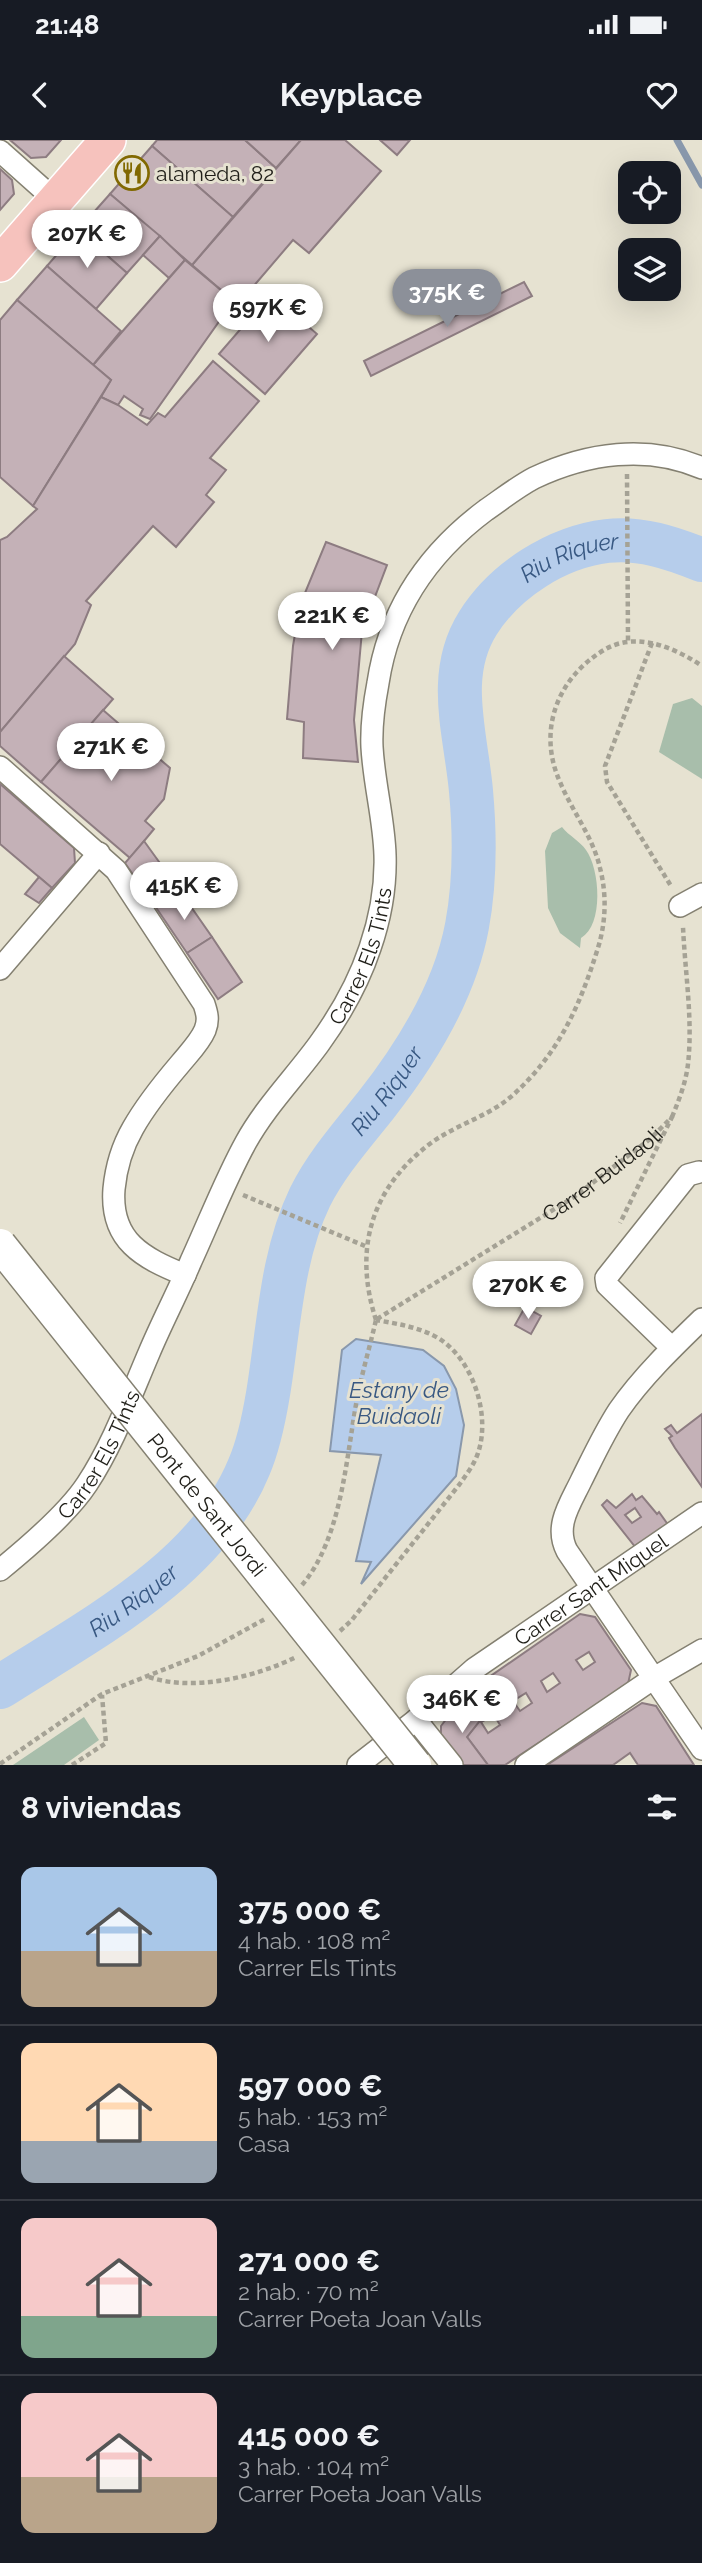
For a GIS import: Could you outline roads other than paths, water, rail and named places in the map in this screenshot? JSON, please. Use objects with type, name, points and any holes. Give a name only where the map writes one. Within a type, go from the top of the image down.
[{"type":"main road","points":[[0,264],[108,140]]},
{"type":"main road","name":"Pont de Sant Jordi","points":[[0,1245],[415,1765]]},
{"type":"street","points":[[0,151],[55,200]]},
{"type":"street","name":"Carrer Els Tints","points":[[0,1570],[28,1547],[85,1488],[107,1451],[157,1333],[252,1132],[338,1016],[370,949],[381,904],[385,855],[372,749],[374,704],[381,660],[389,635],[411,587],[452,538],[529,481],[576,462],[627,453],[662,455],[702,468]]},
{"type":"street","points":[[0,766],[116,870],[204,1004],[207,1023],[201,1037],[131,1131],[118,1168],[114,1197],[116,1219],[122,1233],[130,1242],[155,1262],[185,1275]]},
{"type":"street","points":[[0,969],[99,853]]},
{"type":"street","points":[[680,905],[702,894]]},
{"type":"street","points":[[672,1348],[607,1285],[606,1278],[688,1175],[699,1172]]},
{"type":"street","points":[[702,1319],[672,1348],[620,1409],[562,1520],[564,1545],[702,1749]]},
{"type":"street","name":"Carrer Sant Miquel","points":[[370,1761],[474,1669],[702,1513]]},
{"type":"street","points":[[526,1765],[654,1678],[702,1650]]},
{"type":"street","points":[[416,1720],[452,1765]]},
{"type":"water","name":"Estany de Buidaoli","points":[[356,1339],[423,1350],[444,1366],[456,1389],[464,1425],[456,1476],[361,1584],[371,1562],[356,1561],[381,1455],[330,1451],[342,1350]]},
{"type":"waterway","points":[[677,140],[702,185]]},
{"type":"waterway","name":"Riu Riquer","points":[[0,1687],[107,1620],[175,1567],[205,1537],[230,1504],[249,1467],[263,1422],[282,1293],[300,1220],[324,1172],[391,1085],[419,1043],[443,998],[461,950],[472,893],[474,842],[460,684],[462,663],[478,623],[489,607],[517,580],[551,558],[588,544],[619,540],[644,542],[702,560]]},
{"type":"place","name":"alameda, 82","points":[[132,173]]}]
